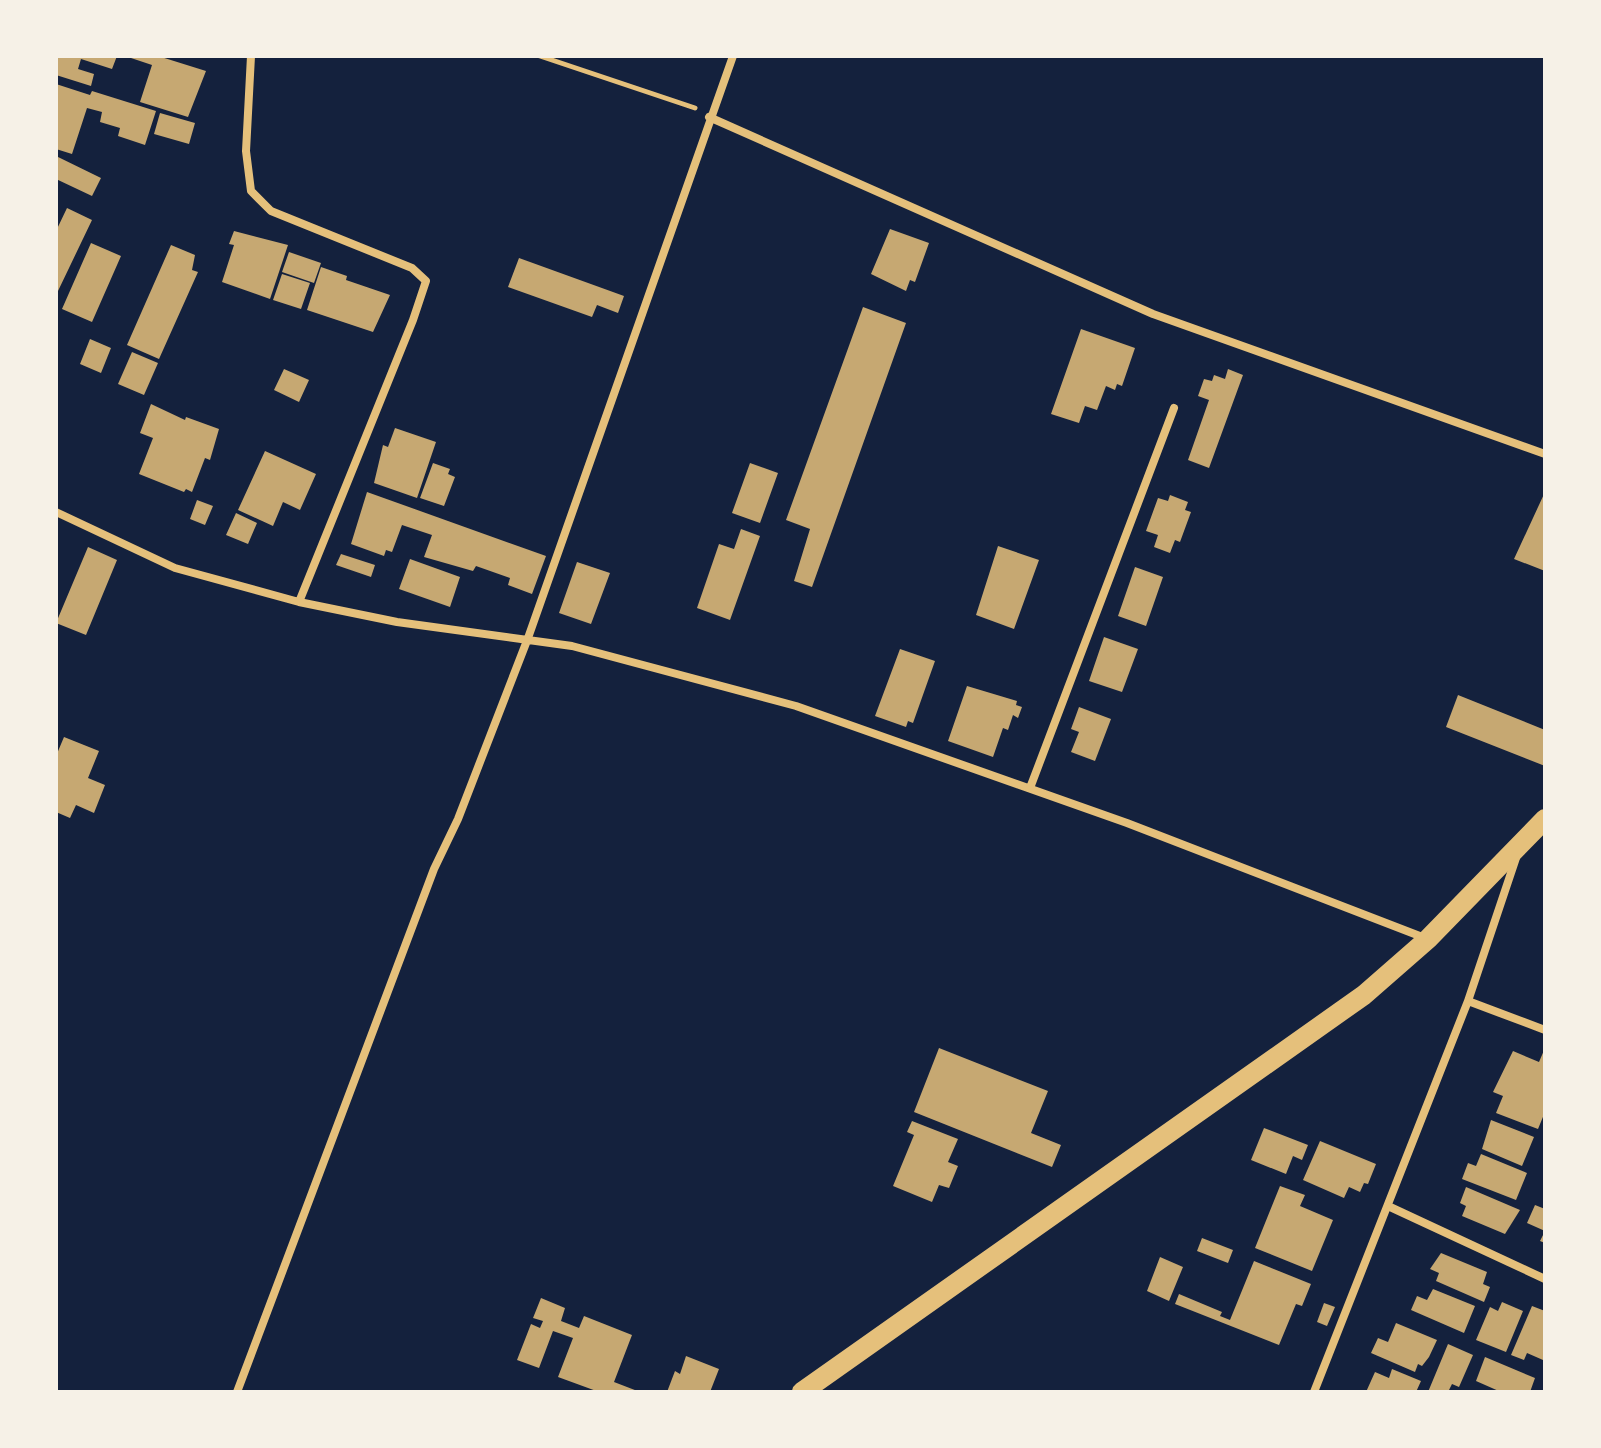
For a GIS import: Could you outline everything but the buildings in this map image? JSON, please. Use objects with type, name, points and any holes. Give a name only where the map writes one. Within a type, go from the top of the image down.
[{"type":"main road","points":[[802,1392],[1364,995],[1428,939],[1545,819]]},
{"type":"street","points":[[251,56],[246,151],[251,191],[271,211],[412,268],[426,281],[299,602]]},
{"type":"street","points":[[237,1392],[434,869],[458,819],[528,638],[733,56]]},
{"type":"street","points":[[709,117],[1153,314],[1545,454]]},
{"type":"street","points":[[1030,788],[1174,408]]},
{"type":"street","points":[[56,512],[175,568],[299,602],[397,622],[572,646],[796,706],[1030,788],[1428,939]]},
{"type":"street","points":[[1314,1392],[1468,1001],[1519,849]]},
{"type":"street","points":[[1468,1001],[1545,1030]]},
{"type":"street","points":[[1388,1206],[1545,1279]]},
{"type":"path","points":[[540,56],[691,106],[709,117]]}]
